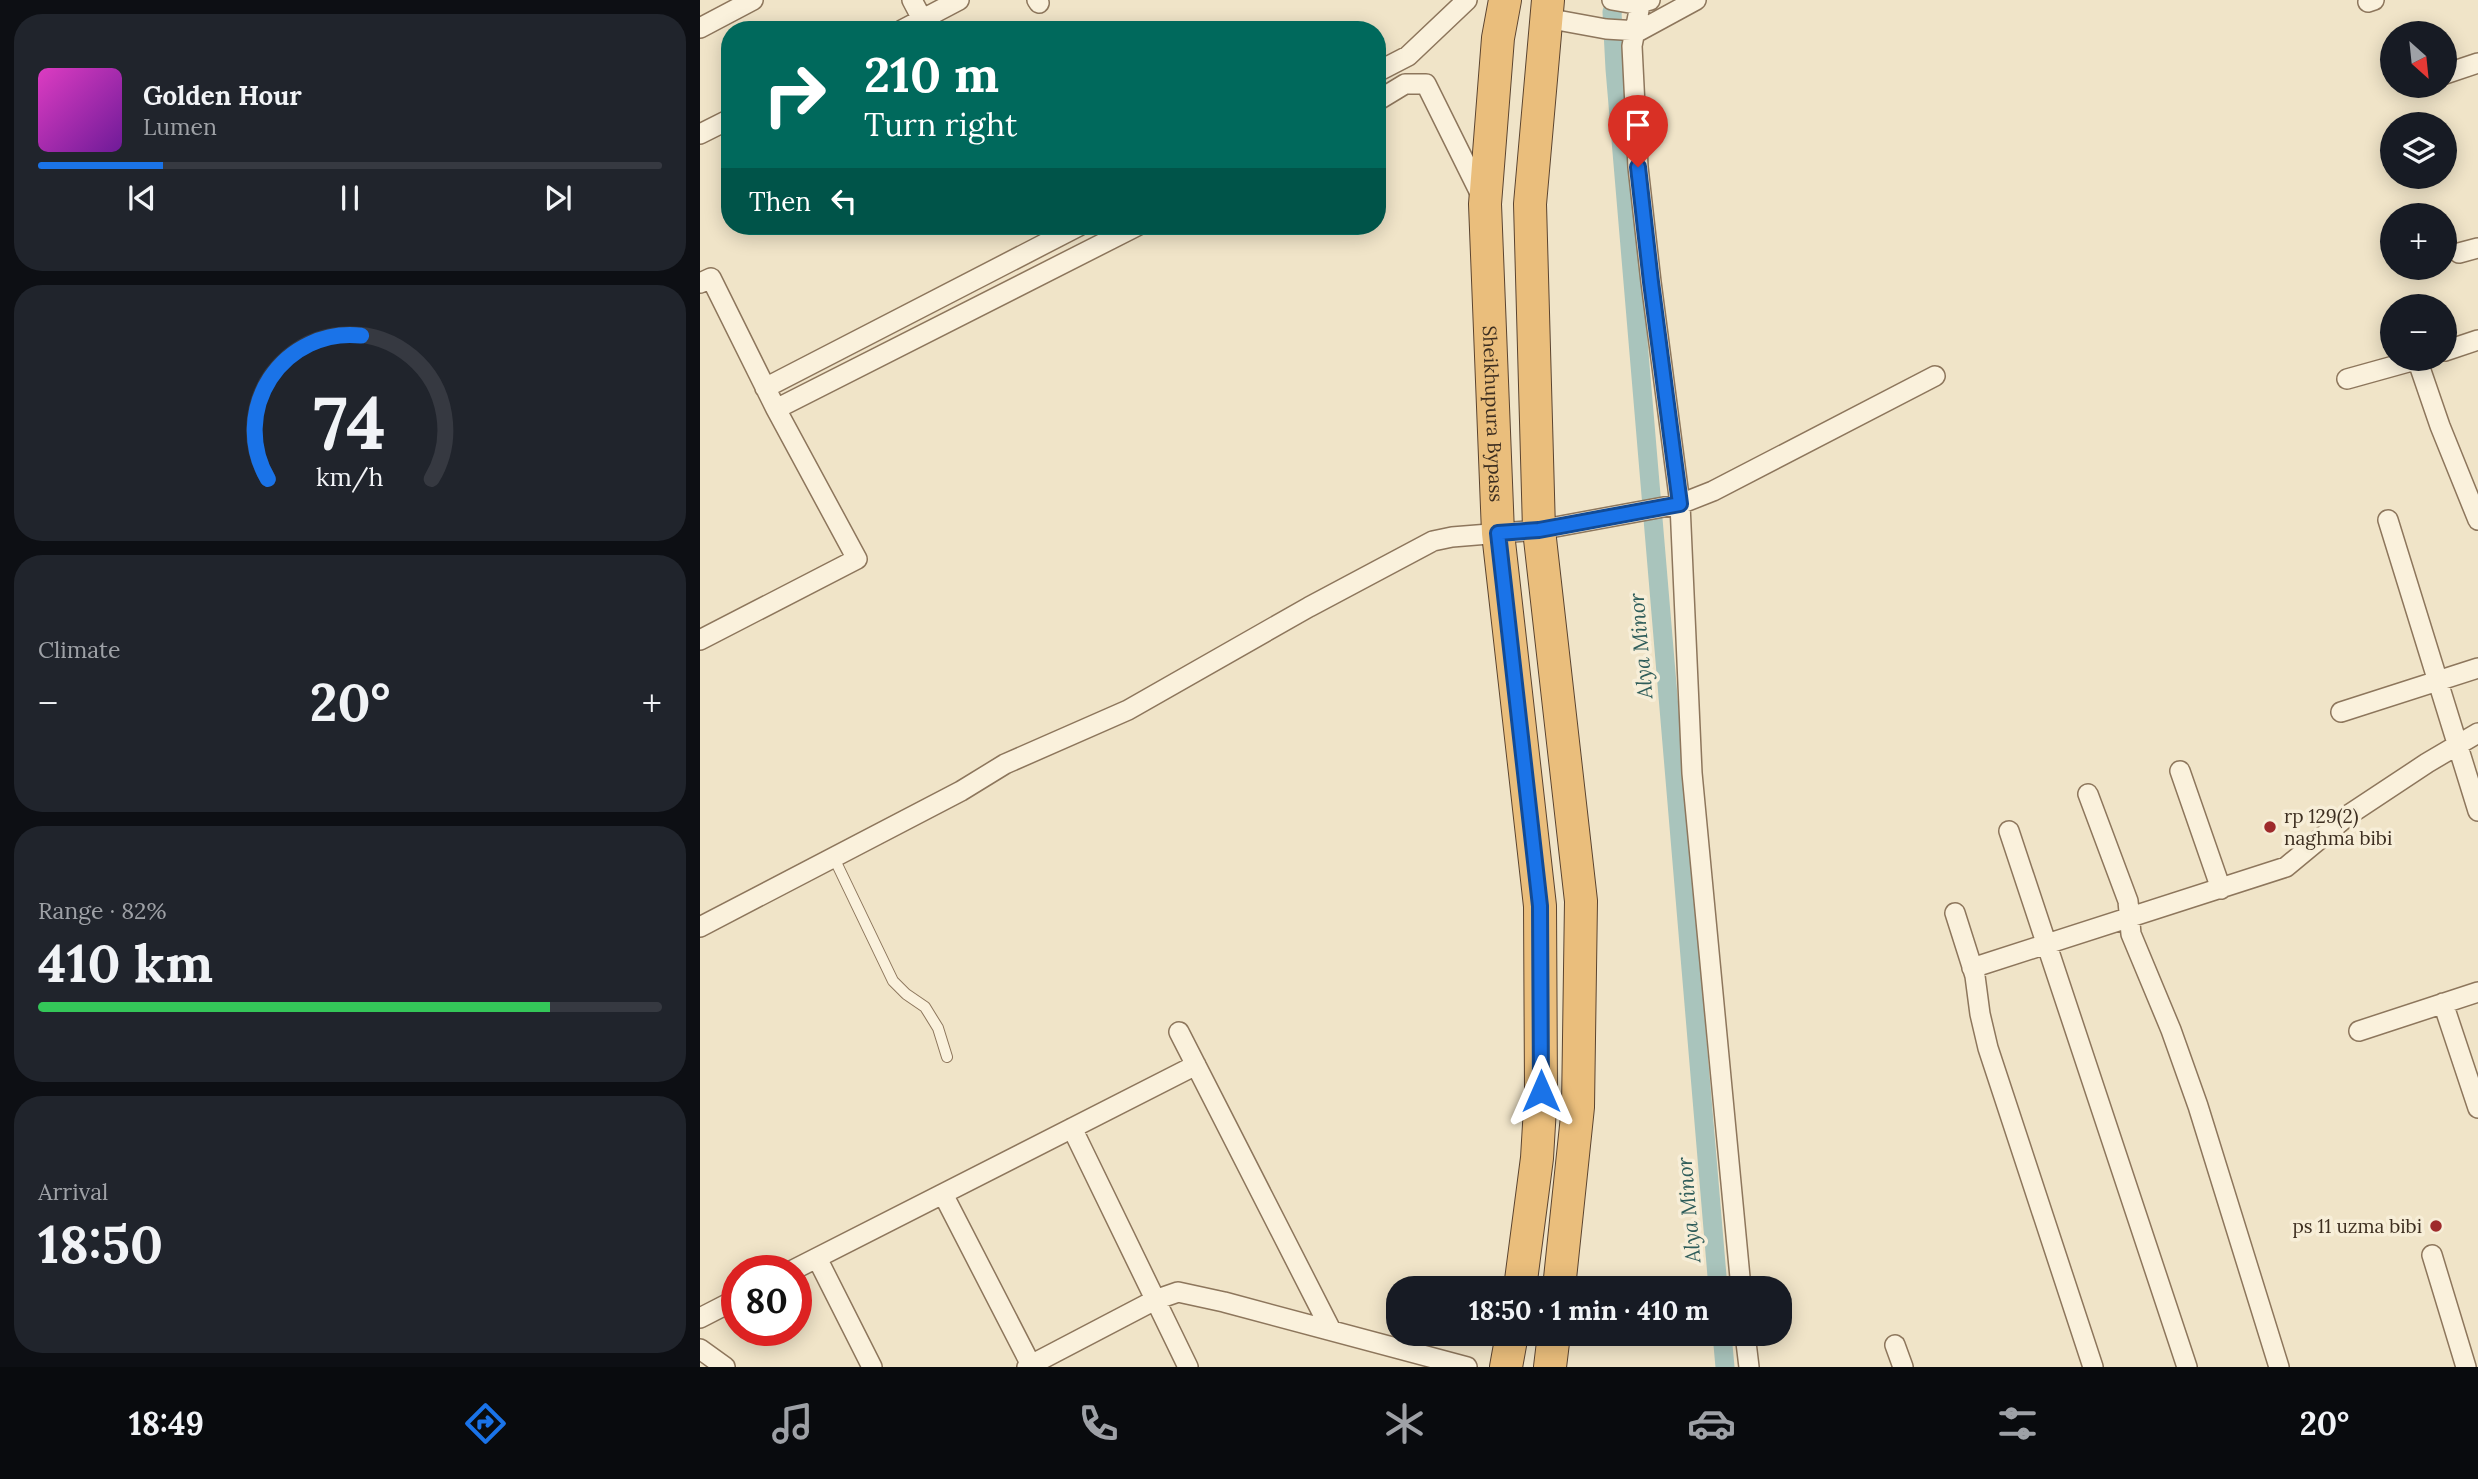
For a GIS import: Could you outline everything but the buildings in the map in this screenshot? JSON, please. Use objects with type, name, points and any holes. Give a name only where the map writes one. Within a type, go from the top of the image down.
[{"type":"highway","name":"Sheikhupura Bypass","points":[[1505,0],[1498,38],[1485,204],[1498,533],[1540,906],[1541,1091],[1537,1158],[1522,1276]]},
{"type":"highway","points":[[1547,9],[1530,204],[1539,530],[1581,901],[1578,1107],[1560,1276]]},
{"type":"highway","points":[[1506,1367],[1510,1346]]},
{"type":"highway","points":[[1550,1367],[1553,1346]]},
{"type":"street","points":[[700,28],[716,8],[753,0]]},
{"type":"street","points":[[912,0],[922,19]]},
{"type":"street","points":[[918,21],[959,0]]},
{"type":"street","points":[[1386,67],[1408,56],[1467,0]]},
{"type":"street","points":[[1547,9],[1620,31],[1644,29],[1696,0]]},
{"type":"street","points":[[1620,31],[1630,1]]},
{"type":"street","points":[[1620,31],[1632,46],[1638,167],[1680,504],[1692,773],[1740,1276]]},
{"type":"street","points":[[2457,70],[2478,63]]},
{"type":"street","points":[[1386,96],[1405,84],[1426,84],[1485,204]]},
{"type":"street","points":[[700,134],[721,124]]},
{"type":"street","points":[[765,388],[1062,235]]},
{"type":"street","points":[[776,410],[1119,235]]},
{"type":"street","points":[[700,283],[711,278],[776,410],[857,559],[700,640]]},
{"type":"street","points":[[2457,347],[2478,340]]},
{"type":"street","points":[[2347,379],[2380,370]]},
{"type":"street","points":[[2422,371],[2478,520]]},
{"type":"street","points":[[700,927],[961,791],[1005,764],[1128,710],[1309,607],[1433,541],[1539,530],[1680,504],[1713,491],[1935,376]]},
{"type":"street","points":[[2388,520],[2478,811]]},
{"type":"street","points":[[2341,712],[2478,668]]},
{"type":"street","points":[[1972,968],[2286,867],[2350,814],[2478,733]]},
{"type":"street","points":[[2180,772],[2221,889]]},
{"type":"street","points":[[2088,794],[2128,901],[2135,945],[2171,1030],[2198,1106],[2279,1367]]},
{"type":"street","points":[[2009,831],[2187,1367]]},
{"type":"street","points":[[1955,913],[1972,968],[1988,1048],[2093,1367]]},
{"type":"street","points":[[2359,1031],[2478,992]]},
{"type":"street","points":[[2443,1003],[2478,1108]]},
{"type":"street","points":[[1179,1031],[1331,1330]]},
{"type":"street","points":[[812,1260],[1196,1065]]},
{"type":"street","points":[[1072,1128],[1188,1367]]},
{"type":"street","points":[[943,1194],[1030,1366],[1155,1300],[1178,1292],[1467,1367]]},
{"type":"street","points":[[2432,1255],[2466,1367]]},
{"type":"street","points":[[817,1258],[872,1367]]},
{"type":"street","points":[[700,1318],[721,1307]]},
{"type":"street","points":[[1895,1345],[1903,1367]]},
{"type":"street","points":[[1746,1346],[1748,1367]]},
{"type":"street","points":[[700,1349],[725,1367]]},
{"type":"lane","points":[[834,858],[893,981],[925,1007],[938,1028],[947,1057]]},
{"type":"waterway","name":"Alya Minor","points":[[1617,0],[1612,12],[1615,69],[1717,1276]]},
{"type":"waterway","name":"Alya Minor","points":[[1723,1346],[1725,1367]]},
{"type":"place","name":"rp 129(2) naghma bibi","points":[[2270,827]]},
{"type":"place","name":"ps 11 uzma bibi","points":[[2436,1226]]},
{"type":"route","points":[[1541,1091],[1540,906],[1498,533],[1539,530],[1680,504],[1638,167]]}]
